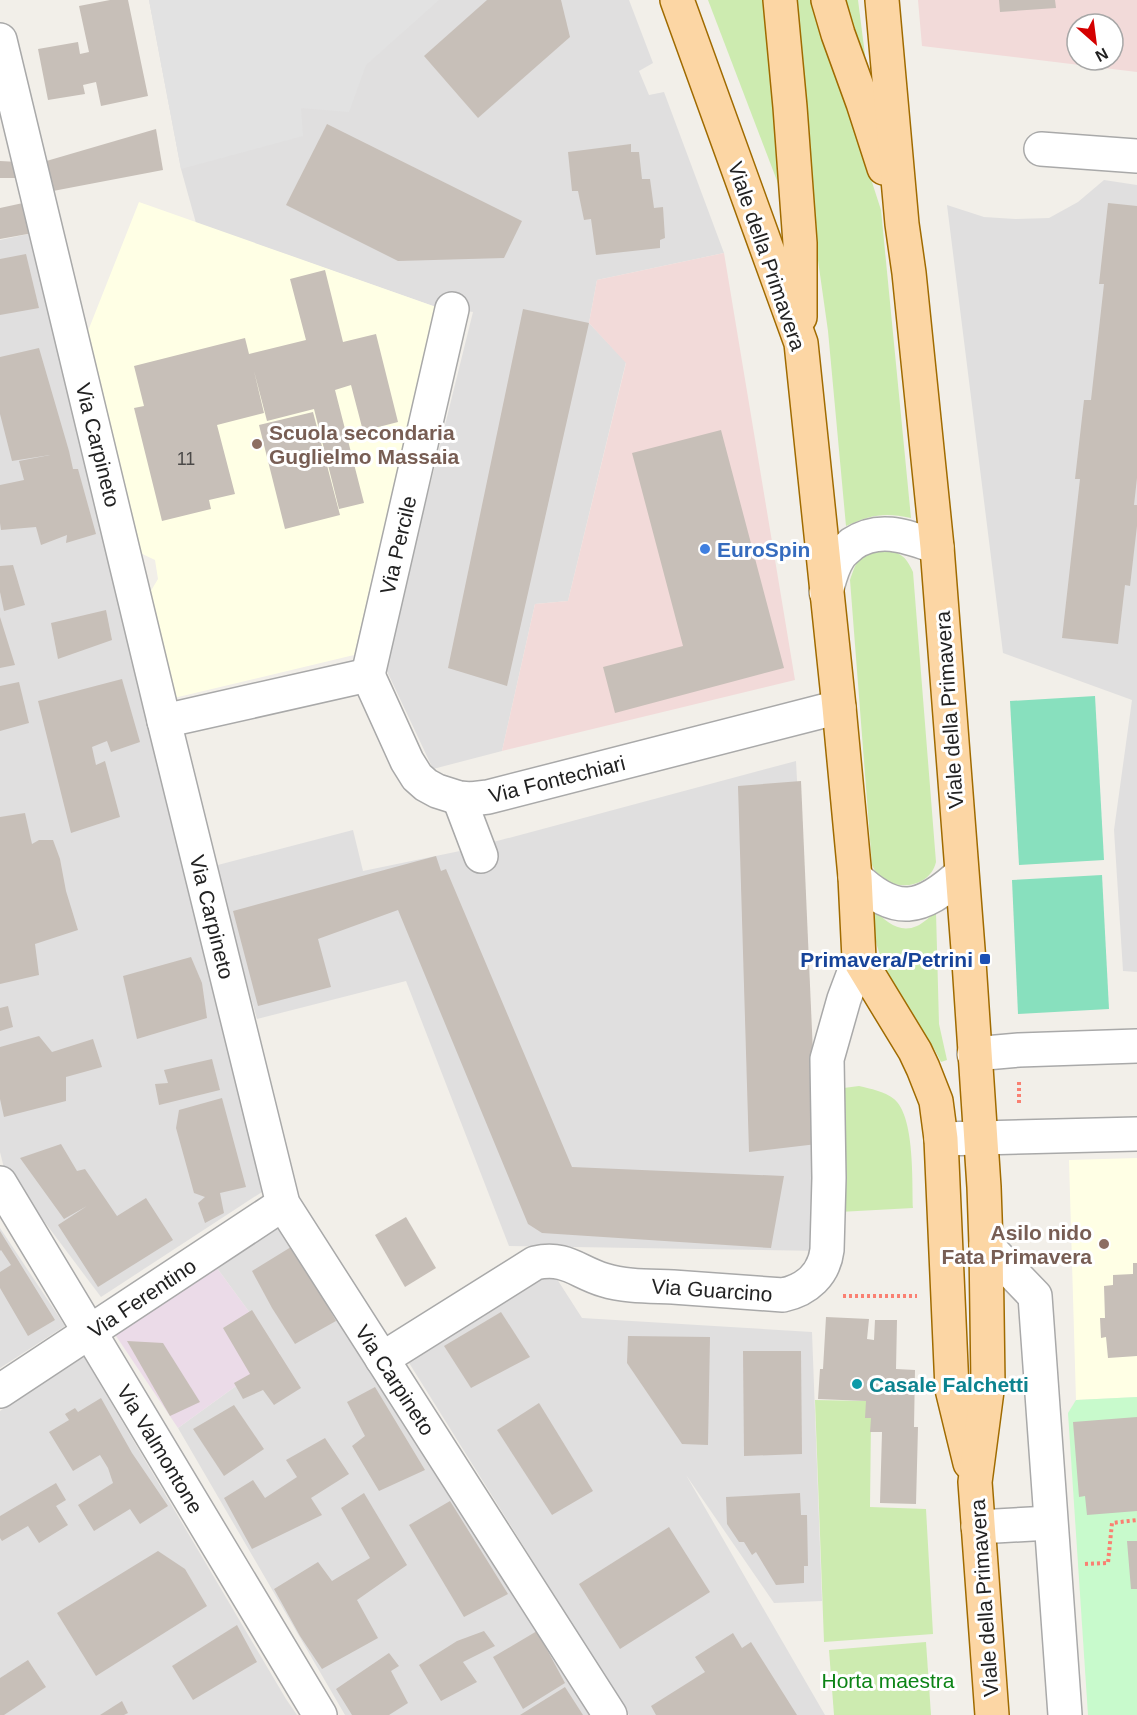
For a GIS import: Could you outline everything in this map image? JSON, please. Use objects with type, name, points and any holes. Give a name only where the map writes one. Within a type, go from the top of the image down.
[{"type":"main road","name":"Viale della Primavera","points":[[677,0],[801,343],[839,707],[855,877],[859,959],[915,1051],[936,1101],[941,1139],[952,1389],[975,1482],[992,1715]]},
{"type":"main road","points":[[780,0],[800,243],[801,343]]},
{"type":"main road","points":[[828,0],[902,224]]},
{"type":"main road","name":"Viale della Primavera","points":[[882,0],[902,224],[937,547],[969,962],[986,1245],[988,1383],[975,1482]]},
{"type":"street","name":"Via Carpineto","points":[[0,40],[283,1204],[610,1715]]},
{"type":"street","points":[[1041,149],[1137,156]]},
{"type":"street","name":"Via Percile","points":[[368,675],[452,309]]},
{"type":"street","name":"Viale della Primavera","points":[[826,592],[838,557],[866,536],[893,533],[937,547]]},
{"type":"street","points":[[164,721],[368,675]]},
{"type":"street","name":"Via Fontechiari","points":[[368,675],[412,770],[426,785],[459,798],[471,799],[488,797],[839,707]]},
{"type":"street","points":[[459,798],[481,856]]},
{"type":"street","points":[[855,877],[878,897],[907,904],[922,902],[935,895],[961,874]]},
{"type":"street","points":[[813,1280],[825,1261],[827,1250],[829,1178],[827,1059],[839,1014],[859,959]]},
{"type":"street","points":[[974,1054],[1137,1046]]},
{"type":"street","points":[[941,1139],[1137,1134]]},
{"type":"street","name":"Via Valmontone","points":[[0,1183],[320,1715]]},
{"type":"street","name":"Via Ferentino","points":[[0,1391],[283,1204]]},
{"type":"street","points":[[986,1245],[1035,1296],[1065,1715]]},
{"type":"street","name":"Via Guarcino","points":[[382,1359],[535,1263],[545,1260],[567,1263],[607,1281],[642,1285],[783,1295],[794,1293],[813,1280]]},
{"type":"street","points":[[978,1527],[1050,1523]]},
{"type":"path","points":[[1019,1079],[1020,1110]]},
{"type":"path","points":[[813,1280],[819,1290],[830,1296],[917,1296]]},
{"type":"path","points":[[1078,1562],[1108,1563],[1112,1523],[1137,1520]]},
{"type":"shaded area","points":[[149,0],[629,0],[653,63],[639,71],[649,95],[664,92],[724,253],[597,280],[589,323],[626,362],[568,601],[535,604],[502,751],[433,769],[385,667],[473,312],[436,307],[196,223],[181,169]]},
{"type":"shaded area","points":[[149,0],[439,0],[366,65],[349,112],[301,108],[303,136],[181,169]]},
{"type":"shaded area","points":[[918,0],[1137,0],[1137,72],[1125,71],[1125,12],[1065,12],[1065,63],[922,46]]},
{"type":"shaded area","points":[[1104,180],[1137,185],[1137,972],[1123,971],[1114,830],[1132,700],[1003,653],[947,205],[984,217],[1049,218],[1078,202]]},
{"type":"shaded area","name":"Scuola secondaria Guglielmo Massaia","points":[[139,202],[436,307],[354,655],[174,698],[149,594],[158,579],[155,560],[136,551],[86,336]]},
{"type":"shaded area","points":[[33,233],[265,1190],[101,1297],[4,1168],[0,1152],[0,240]]},
{"type":"shaded area","points":[[724,253],[795,680],[502,751],[535,604],[568,601],[626,363],[589,323],[597,280]]},
{"type":"shaded area","points":[[796,761],[822,1251],[509,1246],[406,981],[257,1019],[214,866],[353,830],[363,871],[460,851]]},
{"type":"shaded area","name":"Asilo nido Fata Primavera","points":[[1137,1158],[1137,1397],[1076,1400],[1069,1160]]},
{"type":"shaded area","points":[[280,1225],[589,1715],[345,1715],[178,1428],[280,1354],[214,1264]]},
{"type":"shaded area","points":[[0,1228],[65,1326],[0,1368]]},
{"type":"shaded area","points":[[214,1264],[280,1354],[178,1428],[114,1333]]},
{"type":"shaded area","points":[[543,1274],[555,1276],[582,1318],[812,1332],[822,1601],[774,1603],[686,1475],[825,1715],[629,1715],[406,1358]]},
{"type":"shaded area","points":[[84,1357],[297,1715],[0,1715],[0,1411]]},
{"type":"green space","points":[[708,0],[765,0],[784,199]]},
{"type":"green space","points":[[793,0],[811,0],[881,210],[911,518],[893,515],[878,516],[846,526],[828,331],[812,218]]},
{"type":"green space","points":[[844,0],[858,0],[865,55],[860,50]]},
{"type":"green space","points":[[880,549],[901,555],[913,572],[936,862],[932,872],[925,879],[916,884],[906,885],[886,881],[872,865],[850,580],[859,559],[867,553]]},
{"type":"green space","points":[[1095,696],[1104,860],[1019,865],[1010,701]]},
{"type":"green space","points":[[1102,875],[1109,1009],[1018,1014],[1012,880]]},
{"type":"green space","points":[[874,910],[893,925],[904,928],[920,925],[936,912],[939,1024],[947,1060],[941,1062],[889,978],[874,933]]},
{"type":"green space","points":[[859,1086],[886,1094],[901,1107],[906,1120],[911,1150],[913,1208],[839,1212],[836,1089]]},
{"type":"green space","points":[[1137,1397],[1137,1715],[1088,1715],[1068,1413],[1076,1400]]},
{"type":"green space","points":[[815,1400],[866,1401],[871,1418],[870,1507],[926,1509],[933,1634],[824,1642]]},
{"type":"green space","name":"Horta maestra","points":[[926,1642],[931,1715],[834,1715],[829,1650]]},
{"type":"building","points":[[110,0],[128,0],[148,96],[101,106],[96,82],[83,85],[85,94],[48,100],[38,49],[78,42],[80,54],[89,52],[79,6]]},
{"type":"building","points":[[487,0],[561,0],[570,37],[478,118],[424,56]]},
{"type":"building","points":[[999,0],[1055,0],[1056,8],[1000,12]]},
{"type":"building","points":[[327,124],[522,221],[504,258],[398,261],[286,205]]},
{"type":"building","points":[[156,129],[163,170],[53,191],[43,162]]},
{"type":"building","points":[[631,144],[631,152],[639,152],[642,179],[650,179],[654,208],[663,207],[665,238],[660,240],[660,248],[596,255],[591,219],[584,220],[578,191],[572,191],[568,152]]},
{"type":"building","points":[[0,161],[18,162],[20,178],[0,178]]},
{"type":"building","points":[[23,203],[33,233],[0,239],[0,208]]},
{"type":"building","points":[[1108,203],[1137,206],[1137,478],[1134,505],[1137,505],[1137,526],[1130,586],[1125,585],[1118,644],[1062,638],[1080,479],[1075,479],[1084,400],[1091,400],[1104,284],[1099,284]]},
{"type":"building","points":[[26,254],[39,308],[0,315],[0,259]]},
{"type":"building","points":[[325,270],[343,342],[376,334],[398,422],[363,431],[351,385],[335,390],[364,503],[339,509],[314,409],[267,421],[254,371],[264,413],[217,425],[235,494],[209,500],[211,509],[162,521],[134,408],[144,406],[134,366],[245,338],[249,354],[306,340],[290,279]]},
{"type":"building","points":[[523,309],[589,323],[507,686],[448,668]]},
{"type":"building","points":[[39,348],[73,469],[78,469],[96,534],[66,543],[67,535],[41,545],[36,527],[1,530],[0,523],[0,485],[24,480],[19,461],[50,455],[12,461],[0,414],[0,357]]},
{"type":"building","points":[[313,412],[340,515],[285,529],[259,425]]},
{"type":"building","name":"EuroSpin","points":[[721,430],[784,668],[615,713],[603,667],[683,646],[632,453]]},
{"type":"building","points":[[13,565],[25,605],[4,611],[0,592],[0,566]]},
{"type":"building","points":[[106,610],[112,640],[58,659],[51,623]]},
{"type":"building","points":[[0,617],[15,665],[0,668]]},
{"type":"building","points":[[122,679],[140,742],[111,752],[107,741],[92,747],[96,765],[105,761],[120,817],[71,833],[38,701]]},
{"type":"building","points":[[19,682],[29,723],[0,731],[0,686]]},
{"type":"building","points":[[801,781],[817,1144],[749,1152],[738,786]]},
{"type":"building","points":[[25,813],[32,844],[39,840],[53,840],[78,930],[35,944],[39,975],[0,984],[0,817]]},
{"type":"building","points":[[436,856],[441,871],[446,869],[572,1167],[784,1176],[771,1248],[542,1233],[528,1224],[398,910],[318,939],[331,987],[258,1006],[233,911]]},
{"type":"building","points":[[191,957],[202,983],[207,1018],[137,1039],[123,976]]},
{"type":"building","points":[[8,1006],[13,1027],[0,1031],[0,1008]]},
{"type":"building","points":[[39,1036],[52,1052],[93,1039],[102,1067],[66,1077],[66,1101],[4,1117],[0,1099],[0,1047]]},
{"type":"building","points":[[212,1059],[220,1090],[159,1105],[155,1084],[168,1083],[164,1070]]},
{"type":"building","points":[[222,1098],[246,1187],[220,1193],[224,1213],[205,1223],[198,1203],[205,1197],[194,1193],[176,1128],[179,1110]]},
{"type":"building","points":[[61,1144],[77,1171],[85,1169],[117,1216],[146,1198],[173,1240],[98,1287],[58,1225],[87,1206],[64,1219],[20,1158]]},
{"type":"building","points":[[406,1217],[436,1268],[405,1287],[375,1235]]},
{"type":"building","points":[[0,1231],[55,1320],[28,1336],[0,1288],[0,1272],[11,1265],[0,1251]]},
{"type":"building","points":[[291,1247],[336,1321],[295,1344],[252,1271]]},
{"type":"building","points":[[1133,1263],[1137,1263],[1137,1356],[1108,1358],[1106,1337],[1101,1338],[1100,1318],[1105,1318],[1104,1286],[1113,1285],[1113,1275],[1133,1274]]},
{"type":"building","points":[[252,1310],[301,1388],[274,1405],[263,1390],[243,1399],[234,1383],[250,1374],[223,1328]]},
{"type":"building","points":[[501,1312],[530,1357],[471,1388],[444,1346]]},
{"type":"building","name":"Casale Falchetti","points":[[826,1317],[869,1319],[867,1339],[874,1340],[875,1320],[897,1320],[896,1369],[915,1370],[914,1427],[918,1427],[916,1504],[880,1503],[882,1432],[870,1432],[871,1418],[865,1418],[866,1401],[818,1399],[820,1369],[823,1369]]},
{"type":"building","points":[[628,1336],[710,1337],[708,1445],[682,1444],[627,1363]]},
{"type":"building","points":[[127,1341],[163,1343],[200,1402],[170,1416]]},
{"type":"building","points":[[743,1351],[801,1351],[802,1454],[744,1456]]},
{"type":"building","points":[[375,1387],[425,1470],[379,1491],[352,1446],[365,1436],[347,1402]]},
{"type":"building","points":[[101,1398],[132,1453],[168,1506],[140,1524],[130,1509],[94,1531],[78,1505],[113,1483],[108,1468],[100,1455],[73,1471],[49,1432],[69,1420],[65,1414],[75,1408],[78,1412]]},
{"type":"building","points":[[539,1403],[593,1491],[552,1515],[497,1430]]},
{"type":"building","points":[[234,1405],[264,1449],[224,1476],[193,1429]]},
{"type":"building","points":[[1137,1417],[1137,1511],[1087,1515],[1085,1496],[1079,1497],[1073,1422]]},
{"type":"building","points":[[325,1438],[349,1474],[311,1498],[322,1515],[252,1549],[224,1498],[253,1480],[265,1498],[297,1477],[286,1460]]},
{"type":"building","points":[[56,1483],[66,1500],[56,1506],[68,1525],[39,1543],[28,1526],[2,1541],[0,1516]]},
{"type":"building","points":[[364,1493],[407,1565],[357,1600],[378,1638],[322,1669],[300,1636],[274,1589],[318,1562],[332,1581],[370,1558],[341,1508]]},
{"type":"building","points":[[800,1493],[801,1515],[807,1515],[808,1566],[804,1566],[804,1583],[776,1585],[756,1552],[752,1555],[744,1542],[739,1542],[727,1524],[726,1497]]},
{"type":"building","points":[[450,1501],[508,1594],[464,1617],[409,1525]]},
{"type":"building","points":[[669,1527],[710,1592],[620,1649],[579,1584]]},
{"type":"building","points":[[1127,1541],[1137,1541],[1137,1589],[1131,1589]]},
{"type":"building","points":[[158,1551],[185,1569],[207,1606],[96,1676],[57,1613]]},
{"type":"building","points":[[237,1625],[257,1662],[193,1700],[172,1666]]},
{"type":"building","points":[[484,1631],[495,1646],[463,1662],[477,1682],[441,1701],[419,1665],[457,1641]]},
{"type":"building","points":[[537,1631],[565,1683],[523,1709],[493,1657]]},
{"type":"building","points":[[733,1633],[742,1648],[751,1642],[797,1715],[656,1715],[651,1706],[705,1672],[695,1657]]},
{"type":"building","points":[[389,1653],[399,1666],[391,1671],[408,1703],[389,1715],[352,1715],[336,1689]]},
{"type":"building","points":[[28,1660],[46,1687],[4,1715],[0,1715],[0,1678]]},
{"type":"building","points":[[565,1687],[583,1715],[520,1715]]},
{"type":"building","points":[[122,1701],[128,1713],[100,1715]]},
{"type":"place","name":"Scuola secondaria Guglielmo Massaia","points":[[257,444]]},
{"type":"place","name":"EuroSpin","points":[[705,549]]},
{"type":"place","name":"Primavera/Petrini","points":[[985,959]]},
{"type":"place","name":"Asilo nido Fata Primavera","points":[[1104,1244]]},
{"type":"place","name":"Casale Falchetti","points":[[857,1384]]}]
